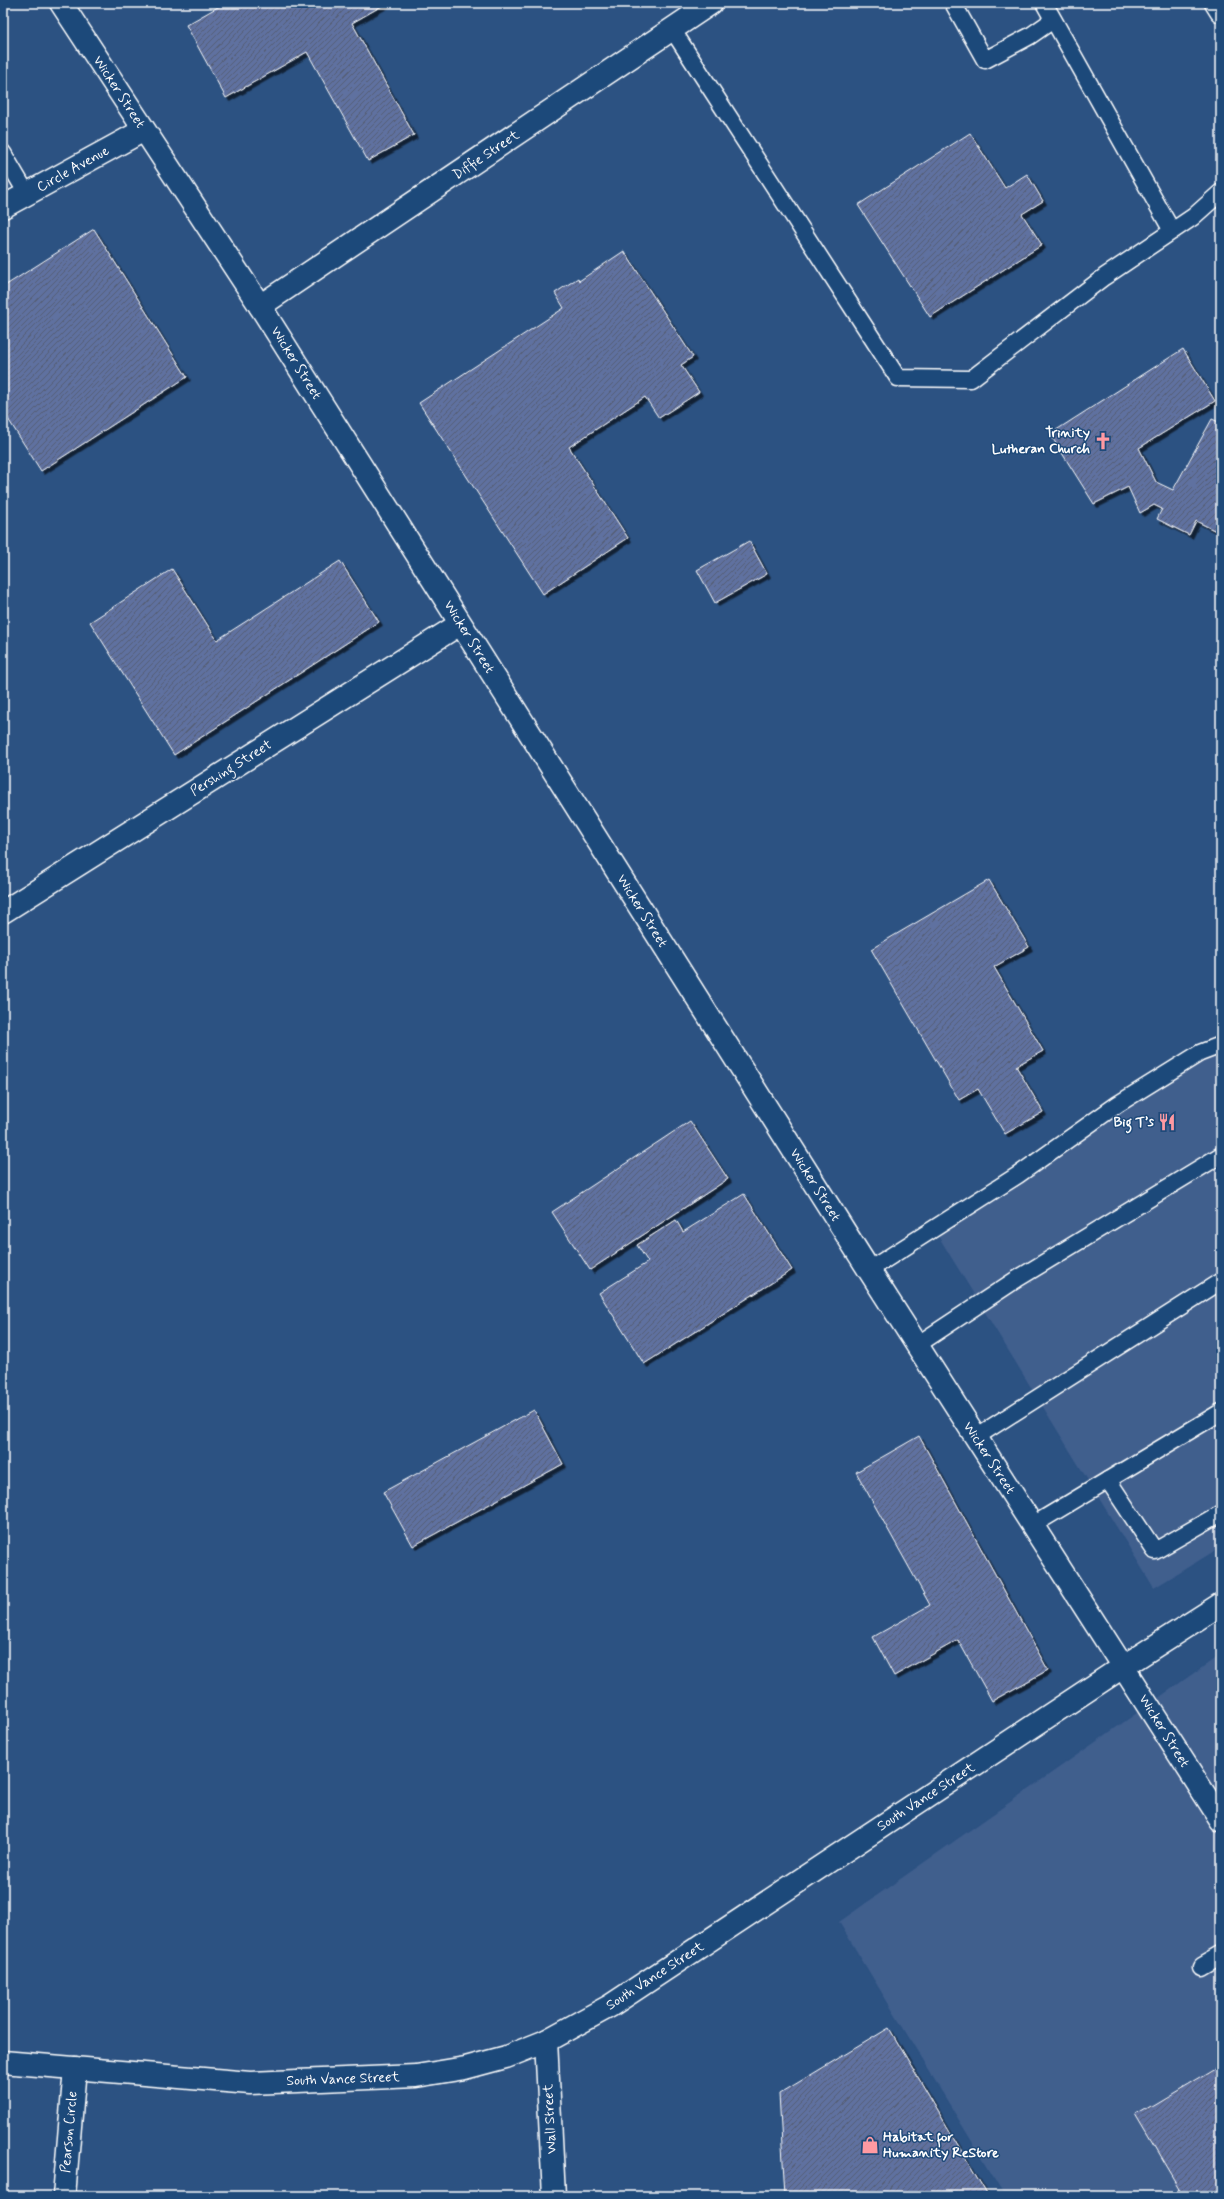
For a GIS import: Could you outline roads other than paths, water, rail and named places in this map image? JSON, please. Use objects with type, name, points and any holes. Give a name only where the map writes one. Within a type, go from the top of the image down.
[{"type":"street","name":"Wicker Street","points":[[61,3],[260,306],[869,1270],[1124,1666],[1221,1820]]},
{"type":"street","name":"Diffie Street","points":[[260,306],[711,3]]},
{"type":"street","points":[[1216,3],[1221,11]]},
{"type":"street","name":"Circle Avenue","points":[[3,207],[144,130]]},
{"type":"street","name":"Pershing Street","points":[[3,912],[460,624]]},
{"type":"street","name":"South Vance Street","points":[[3,2062],[250,2083],[416,2076],[465,2068],[506,2057],[546,2041],[610,2006],[1124,1666],[1221,1604]]},
{"type":"street","name":"Wall Street","points":[[546,2041],[554,2196]]},
{"type":"street","name":"Pearson Circle","points":[[64,2196],[75,2068]]},
{"type":"lane","points":[[953,3],[985,60],[1030,36],[1054,20]]},
{"type":"lane","points":[[1044,3],[1172,231]]},
{"type":"lane","points":[[672,29],[898,378],[971,379],[1104,277],[1193,217],[1221,192]]},
{"type":"lane","points":[[3,153],[27,194]]},
{"type":"lane","points":[[869,1270],[1018,1175],[1118,1104],[1200,1053],[1221,1045]]},
{"type":"lane","points":[[917,1344],[1017,1279],[1221,1155]]},
{"type":"lane","points":[[976,1437],[1221,1281]]},
{"type":"lane","points":[[1033,1525],[1221,1412]]},
{"type":"lane","points":[[1108,1480],[1155,1551],[1221,1513]]},
{"type":"lane","points":[[1202,1966],[1221,1955]]},
{"type":"place","name":"Trinity Lutheran Church","points":[[1103,441]]},
{"type":"place","name":"Big T’s","points":[[1167,1122]]},
{"type":"place","name":"Habitat for Humanity ReStore","points":[[870,2145]]}]
